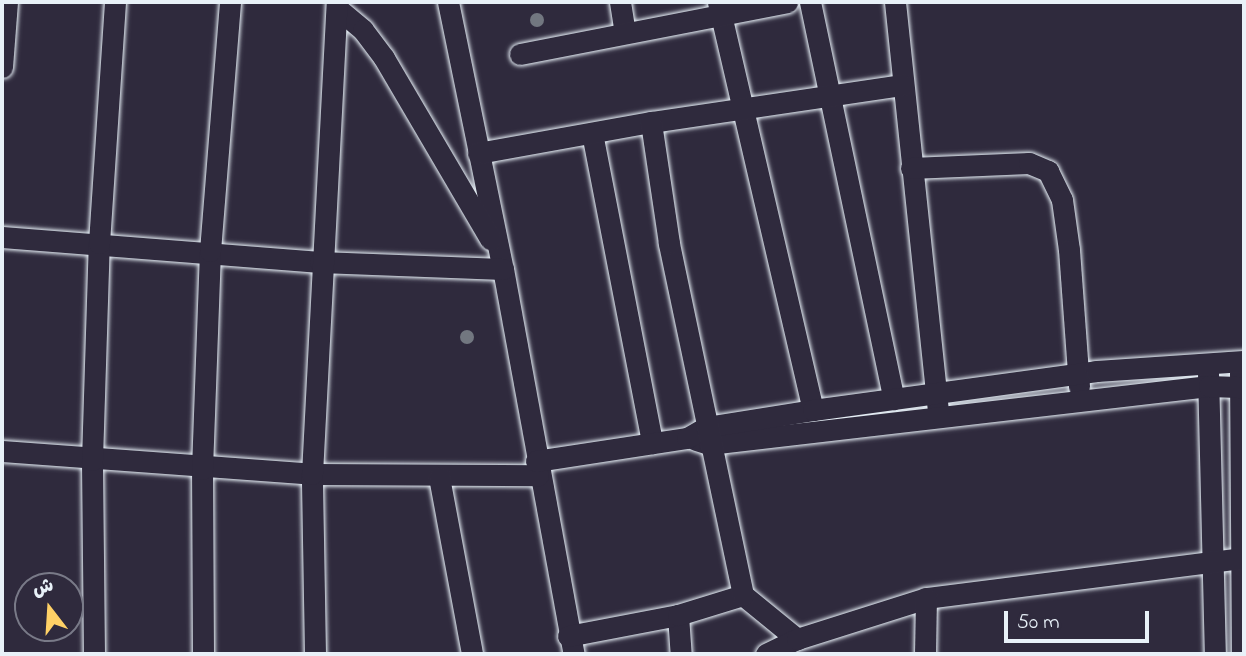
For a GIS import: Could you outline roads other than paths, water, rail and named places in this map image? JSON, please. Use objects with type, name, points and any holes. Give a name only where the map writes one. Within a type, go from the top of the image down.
[{"type":"street","points":[[2,67],[7,2]]},
{"type":"street","points":[[94,654],[92,460],[99,243],[115,2]]},
{"type":"street","points":[[203,654],[202,469],[210,251],[230,2]]},
{"type":"street","points":[[448,2],[500,259],[571,645],[743,595]]},
{"type":"street","points":[[620,2],[625,33]]},
{"type":"street","points":[[520,54],[625,33],[720,8],[787,2]]},
{"type":"street","points":[[810,2],[894,399]]},
{"type":"street","points":[[895,2],[939,417]]},
{"type":"street","points":[[337,5],[363,30],[384,58],[500,259]]},
{"type":"street","points":[[314,654],[312,474],[320,262],[337,5]]},
{"type":"street","points":[[720,8],[741,110],[813,410]]},
{"type":"street","points":[[478,153],[651,121],[902,85]]},
{"type":"street","points":[[651,121],[669,243],[743,595],[797,639]]},
{"type":"street","points":[[592,132],[652,443]]},
{"type":"street","points":[[911,168],[1029,163],[1048,171],[1062,200],[1069,250],[1081,401]]},
{"type":"street","points":[[2,237],[210,251],[320,262],[500,259]]},
{"type":"street","points":[[708,435],[813,410],[1077,374],[1206,361],[1242,361],[1242,654]]},
{"type":"street","points":[[1206,361],[1209,386],[1215,654]]},
{"type":"street","points":[[2,451],[202,469],[439,477],[537,468],[652,443],[708,435],[939,417],[1209,386],[1242,387]]},
{"type":"street","points":[[439,477],[472,654]]},
{"type":"street","points":[[766,654],[797,639],[926,598],[1244,558]]},
{"type":"street","points":[[925,654],[926,598]]},
{"type":"street","points":[[678,615],[681,654]]}]
